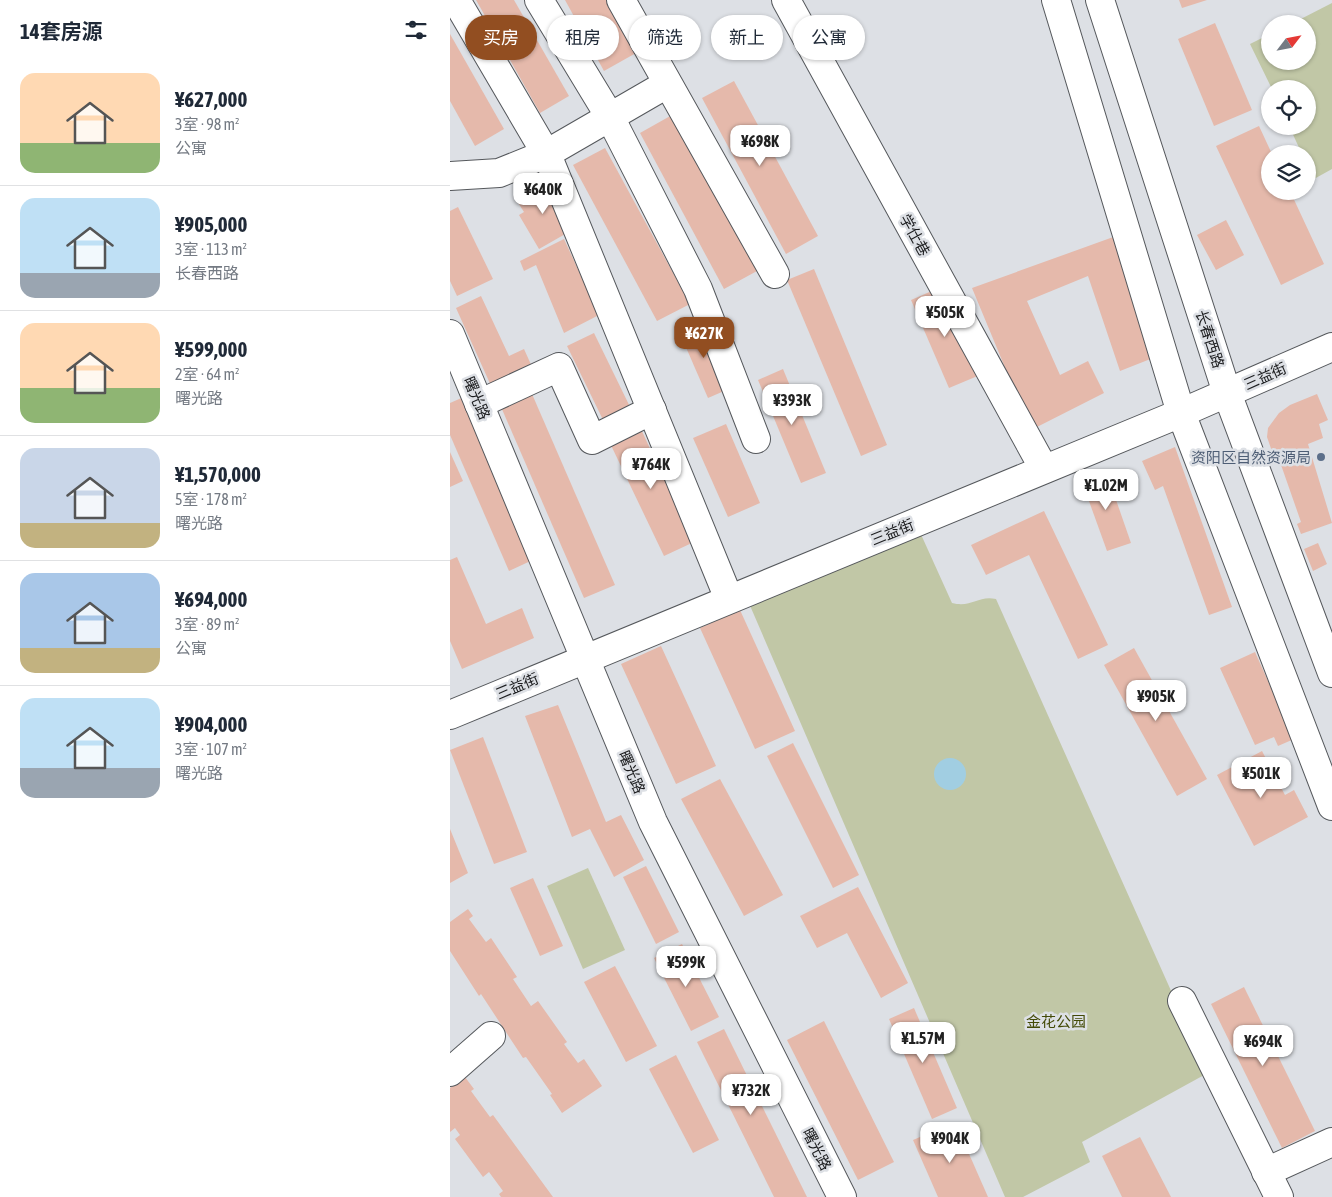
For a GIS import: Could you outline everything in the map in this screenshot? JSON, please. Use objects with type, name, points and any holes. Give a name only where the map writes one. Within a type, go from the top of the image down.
[{"type":"street","points":[[456,0],[546,154],[729,599]]},
{"type":"street","points":[[539,0],[610,116],[698,289],[756,440]]},
{"type":"street","points":[[621,0],[775,274]]},
{"type":"street","name":"学仕巷","points":[[786,0],[1044,469]]},
{"type":"street","points":[[1056,0],[1181,413],[1332,806]]},
{"type":"street","name":"长春西路","points":[[1100,0],[1227,393],[1332,673]]},
{"type":"street","points":[[450,176],[498,173],[546,154],[667,84]]},
{"type":"street","name":"曙光路","points":[[450,334],[653,822],[842,1197]]},
{"type":"street","name":"三益街","points":[[452,710],[729,599],[1181,413],[1332,347]]},
{"type":"street","points":[[479,404],[559,367],[592,440],[652,410]]},
{"type":"street","points":[[1182,1001],[1279,1197]]},
{"type":"street","points":[[450,1072],[491,1036]]},
{"type":"street","points":[[1266,1172],[1332,1142]]},
{"type":"green space","points":[[1332,3],[1332,169],[1316,178],[1316,145],[1298,145],[1293,135],[1316,135],[1316,80],[1268,80],[1263,70],[1316,70],[1316,15],[1309,15]]},
{"type":"green space","points":[[1261,38],[1261,66],[1250,44]]},
{"type":"green space","name":"金花公园","points":[[919,530],[952,603],[965,604],[990,598],[996,599],[1206,1069],[1206,1074],[1082,1142],[1090,1162],[1023,1197],[1005,1197],[748,601]]},
{"type":"green space","points":[[588,868],[625,950],[583,969],[547,886]]},
{"type":"water","points":[[950,758],[956,759],[961,763],[965,768],[965,780],[961,785],[956,789],[950,790],[944,789],[939,785],[935,780],[934,774],[935,768],[939,763],[944,759]]},
{"type":"building","points":[[476,0],[514,0],[523,15],[484,15]]},
{"type":"building","points":[[565,0],[606,0],[614,15],[573,15]]},
{"type":"building","points":[[1179,0],[1207,0],[1182,8]]},
{"type":"building","points":[[619,23],[629,41],[629,57],[604,71],[598,60],[619,60]]},
{"type":"building","points":[[1215,23],[1252,110],[1214,126],[1178,39]]},
{"type":"building","points":[[450,34],[504,129],[475,146],[450,101]]},
{"type":"building","points":[[537,40],[569,96],[540,113],[510,60],[537,60]]},
{"type":"building","points":[[734,81],[818,236],[786,254],[702,98]]},
{"type":"building","points":[[672,115],[757,271],[724,289],[640,133]]},
{"type":"building","points":[[1259,126],[1261,135],[1263,135],[1268,145],[1261,145],[1261,200],[1294,200],[1324,264],[1281,285],[1216,146]]},
{"type":"building","points":[[605,148],[690,304],[657,321],[573,165]]},
{"type":"building","points":[[546,180],[574,229],[539,249],[519,215],[524,212],[515,198]]},
{"type":"building","points":[[458,207],[493,279],[457,296],[450,281],[450,211]]},
{"type":"building","points":[[1226,220],[1244,255],[1216,270],[1197,235]]},
{"type":"building","points":[[1116,236],[1153,358],[1120,371],[1088,276],[1027,301],[1060,375],[1088,361],[1104,393],[1031,430],[972,288]]},
{"type":"building","points":[[564,239],[599,315],[564,333],[536,265],[524,271],[520,261]]},
{"type":"building","points":[[814,269],[887,445],[861,456],[787,280]]},
{"type":"building","points":[[941,287],[980,375],[949,388],[911,300]]},
{"type":"building","points":[[481,296],[509,356],[524,349],[533,369],[492,388],[456,308]]},
{"type":"building","points":[[700,319],[731,388],[708,398],[678,329]]},
{"type":"building","points":[[594,333],[633,413],[606,426],[567,346]]},
{"type":"building","points":[[783,369],[826,473],[801,483],[758,380]]},
{"type":"building","points":[[532,394],[615,585],[584,598],[501,407]]},
{"type":"building","points":[[1317,394],[1328,420],[1319,424],[1323,438],[1308,444],[1332,523],[1301,534],[1297,524],[1301,522],[1280,462],[1276,463],[1267,437],[1268,428],[1279,413],[1290,405]]},
{"type":"building","points":[[466,396],[537,558],[509,571],[450,435],[450,403]]},
{"type":"building","points":[[726,424],[760,503],[728,517],[693,438]]},
{"type":"building","points":[[639,425],[694,542],[664,556],[608,439]]},
{"type":"building","points":[[1175,447],[1232,607],[1209,615],[1163,486],[1155,490],[1142,461]]},
{"type":"building","points":[[450,452],[463,481],[450,487]]},
{"type":"building","points":[[1106,471],[1131,543],[1107,551],[1081,479]]},
{"type":"building","points":[[1044,511],[1108,645],[1078,659],[1029,555],[986,575],[971,545]]},
{"type":"building","points":[[1318,543],[1327,564],[1313,571],[1304,549]]},
{"type":"building","points":[[457,557],[486,624],[522,608],[534,638],[462,669],[450,641],[450,560]]},
{"type":"building","points":[[740,610],[795,731],[755,749],[700,628]]},
{"type":"building","points":[[661,646],[716,766],[676,784],[621,664]]},
{"type":"building","points":[[1134,648],[1207,779],[1177,796],[1104,665]]},
{"type":"building","points":[[1255,652],[1294,739],[1278,746],[1274,737],[1255,745],[1220,668]]},
{"type":"building","points":[[558,705],[606,822],[621,815],[644,860],[614,877],[590,829],[572,837],[525,716]]},
{"type":"building","points":[[483,737],[527,852],[494,864],[450,750]]},
{"type":"building","points":[[793,743],[859,875],[833,888],[767,756]]},
{"type":"building","points":[[1262,751],[1285,795],[1294,790],[1308,817],[1254,846],[1217,775]]},
{"type":"building","points":[[720,779],[783,895],[744,916],[681,799]]},
{"type":"building","points":[[450,829],[468,873],[450,883]]},
{"type":"building","points":[[646,866],[679,932],[656,944],[623,877]]},
{"type":"building","points":[[533,878],[563,946],[540,956],[510,888]]},
{"type":"building","points":[[858,887],[908,983],[881,998],[847,933],[817,948],[800,916]]},
{"type":"building","points":[[468,909],[473,916],[469,919],[486,942],[491,938],[517,977],[513,979],[531,1006],[538,1001],[567,1042],[564,1044],[578,1063],[584,1059],[602,1086],[562,1113],[550,1095],[552,1094],[526,1057],[523,1058],[450,951],[450,922]]},
{"type":"building","points":[[682,944],[719,1017],[691,1031],[654,958]]},
{"type":"building","points":[[615,966],[657,1046],[626,1062],[584,982]]},
{"type":"building","points":[[1244,987],[1315,1131],[1282,1148],[1211,1004]]},
{"type":"building","points":[[914,1008],[957,1108],[932,1119],[889,1019]]},
{"type":"building","points":[[824,1021],[894,1162],[858,1180],[787,1040]]},
{"type":"building","points":[[724,1029],[807,1197],[774,1197],[697,1042]]},
{"type":"building","points":[[676,1055],[719,1140],[693,1153],[649,1069]]},
{"type":"building","points":[[465,1077],[474,1089],[471,1091],[490,1117],[493,1115],[553,1197],[501,1197],[499,1194],[503,1191],[489,1172],[483,1177],[455,1139],[460,1135],[455,1128],[450,1132],[450,1088]]},
{"type":"building","points":[[955,1122],[988,1197],[938,1197],[913,1140]]},
{"type":"building","points":[[1140,1137],[1171,1197],[1122,1197],[1102,1156]]},
{"type":"place","name":"资阳区自然资源局","points":[[1321,457]]}]
